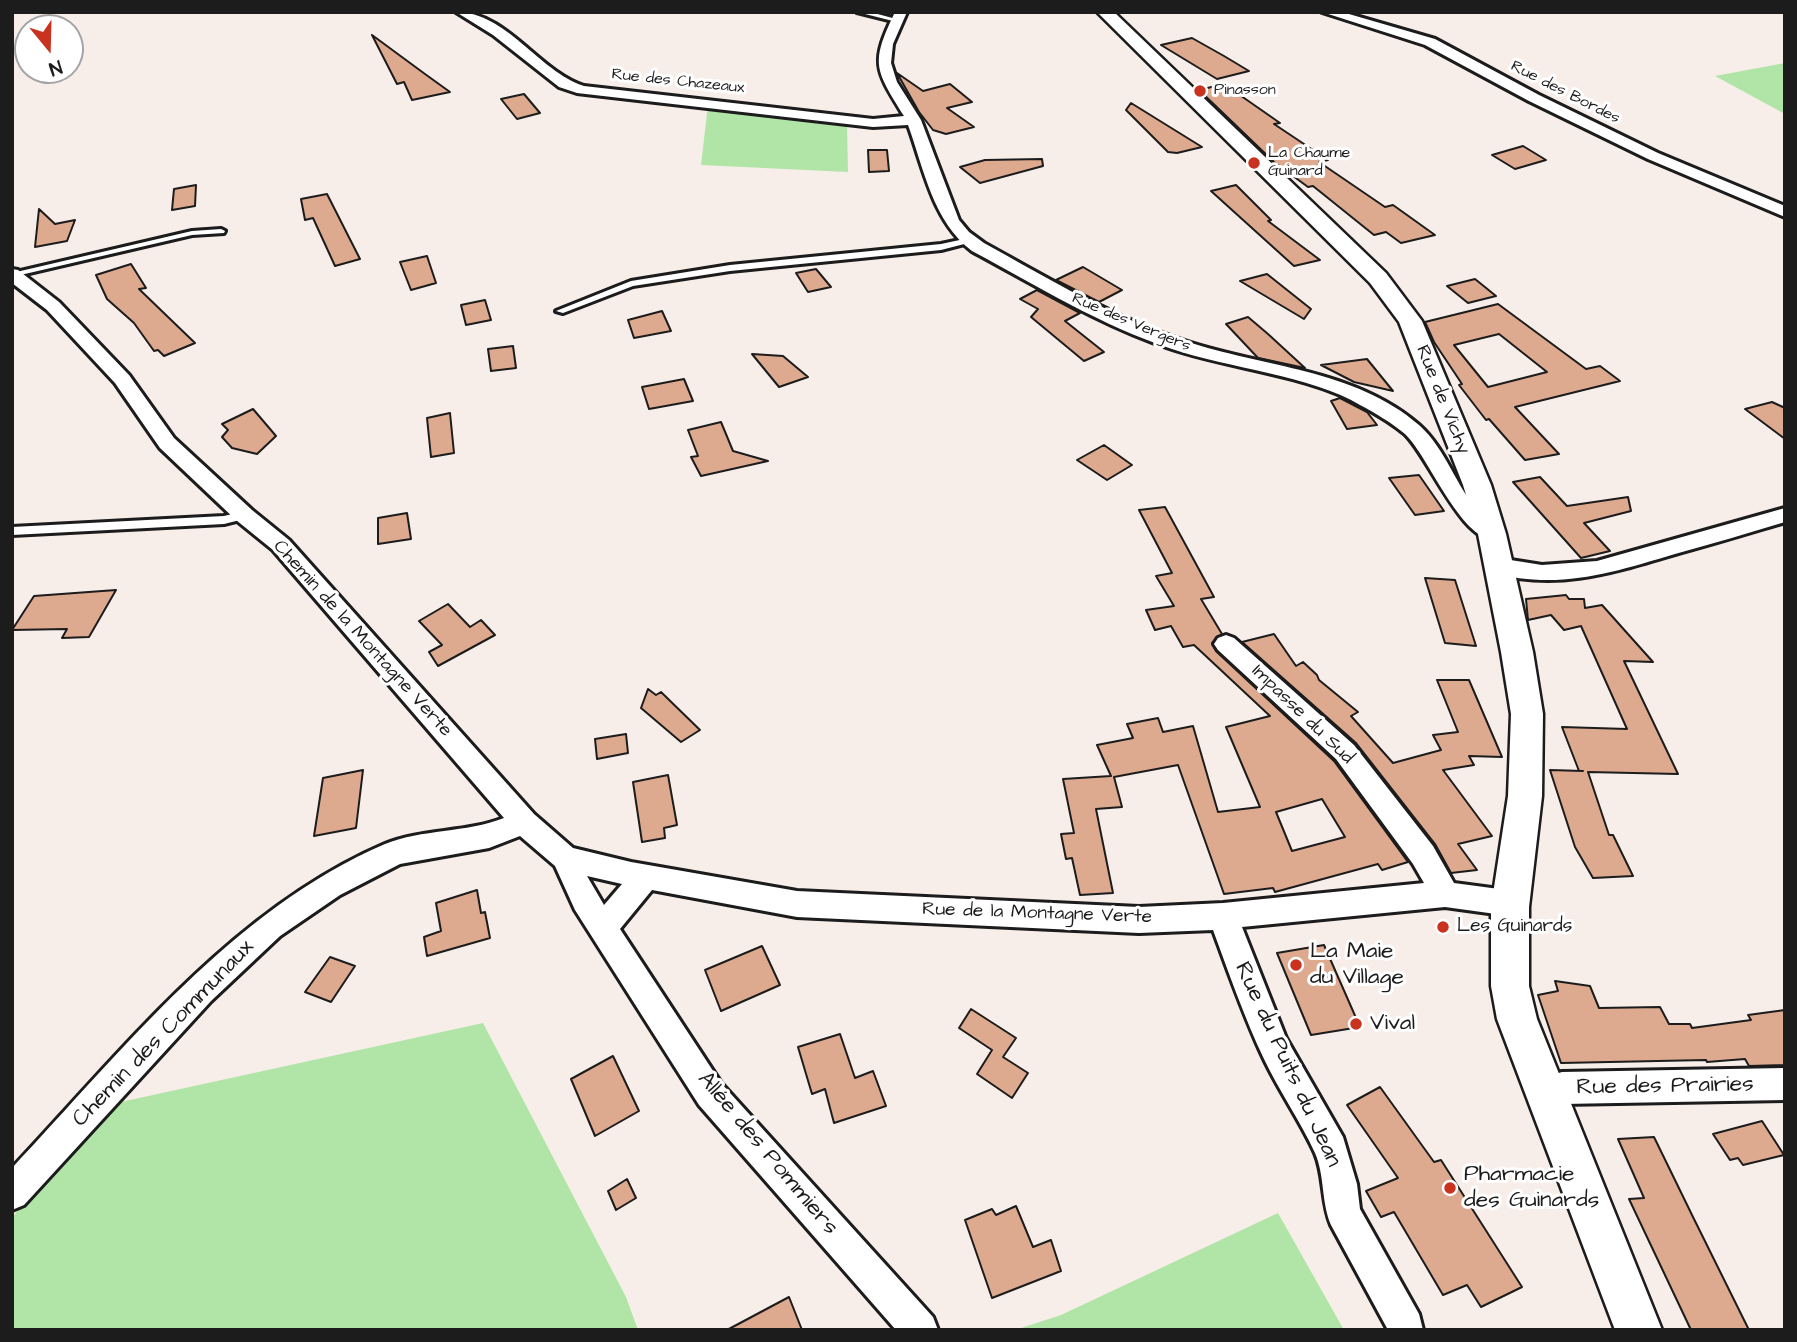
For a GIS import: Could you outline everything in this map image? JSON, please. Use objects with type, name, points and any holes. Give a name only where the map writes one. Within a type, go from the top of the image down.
[{"type":"street","name":"Rue des Chazeaux","points":[[462,12],[498,32],[564,84],[582,90],[873,123],[914,120]]},
{"type":"street","name":"Rue de Vichy","points":[[1105,12],[1261,162],[1395,298],[1410,321],[1427,361],[1477,485],[1495,550],[1527,714],[1525,796],[1510,907],[1510,986],[1517,1019],[1639,1330]]},
{"type":"street","name":"Rue des Bordes","points":[[1328,12],[1413,37],[1454,54],[1534,98],[1653,156],[1785,212]]},
{"type":"street","name":"Rue des Vergers","points":[[899,16],[886,44],[884,64],[890,82],[914,120],[951,221],[969,240],[1086,306],[1177,345],[1326,383],[1365,398],[1412,430],[1435,459],[1495,550]]},
{"type":"street","points":[[1402,19],[1411,25],[1415,34],[1413,37]]},
{"type":"street","name":"Chemin de la Montagne Verte","points":[[13,274],[62,315],[122,379],[167,443],[244,515],[281,545],[524,822],[565,858]]},
{"type":"street","points":[[1495,550],[1542,573],[1597,569],[1785,515]]},
{"type":"street","name":"Impasse du Sud","points":[[1226,644],[1345,752],[1423,855],[1446,894]]},
{"type":"street","name":"Chemin des Communaux","points":[[12,1193],[200,991],[270,927],[330,886],[395,853],[489,836],[524,822]]},
{"type":"street","name":"Rue de la Montagne Verte","points":[[565,858],[646,877],[797,904],[1139,920],[1223,915],[1446,894],[1499,902],[1510,907]]},
{"type":"street","name":"Allée des Pommiers","points":[[565,858],[585,901],[710,1094],[920,1330]]},
{"type":"street","points":[[603,927],[646,877]]},
{"type":"street","name":"Rue du Puits du Jean","points":[[1223,915],[1268,1051],[1331,1149],[1340,1184],[1343,1213],[1406,1326]]},
{"type":"street","name":"Rue des Prairies","points":[[1546,1091],[1562,1088],[1785,1084]]},
{"type":"lane","points":[[860,12],[899,16]]},
{"type":"lane","points":[[13,274],[192,233],[221,231]]},
{"type":"lane","points":[[559,311],[631,284],[730,268],[941,247],[969,240]]},
{"type":"lane","points":[[12,531],[224,520],[244,515]]},
{"type":"green space","points":[[1785,63],[1785,114],[1715,76]]},
{"type":"green space","points":[[708,105],[847,123],[848,172],[701,165]]},
{"type":"green space","points":[[483,1023],[626,1297],[638,1330],[12,1330],[12,1218],[62,1152],[107,1105]]},
{"type":"green space","points":[[1278,1213],[1344,1330],[1015,1330],[1061,1315]]},
{"type":"building","points":[[372,35],[450,92],[412,100],[404,82],[397,84]]},
{"type":"building","points":[[1192,38],[1249,71],[1217,79],[1161,45]]},
{"type":"building","points":[[897,73],[923,91],[950,84],[972,102],[947,108],[974,127],[946,134],[933,130],[919,112]]},
{"type":"building","points":[[1224,84],[1280,123],[1274,124],[1328,160],[1319,162],[1385,207],[1393,205],[1435,235],[1401,243],[1386,232],[1374,235],[1313,186],[1308,187],[1274,162],[1199,90]]},
{"type":"building","points":[[524,94],[540,113],[517,119],[501,99]]},
{"type":"building","points":[[1131,103],[1202,147],[1177,153],[1168,152],[1126,110]]},
{"type":"building","points":[[1523,146],[1546,160],[1515,169],[1492,155]]},
{"type":"building","points":[[868,150],[887,150],[889,171],[869,172]]},
{"type":"building","points":[[1042,159],[1043,166],[980,183],[960,167],[985,160]]},
{"type":"building","points":[[196,185],[195,206],[172,210],[174,189]]},
{"type":"building","points":[[1236,185],[1271,220],[1268,221],[1320,260],[1294,266],[1211,191]]},
{"type":"building","points":[[327,194],[360,259],[335,266],[313,218],[305,220],[301,199]]},
{"type":"building","points":[[39,209],[55,224],[75,220],[67,241],[35,247]]},
{"type":"building","points":[[427,256],[436,283],[411,290],[400,262]]},
{"type":"building","points":[[131,264],[146,288],[139,289],[195,343],[164,356],[158,350],[154,351],[134,323],[107,299],[96,275]]},
{"type":"building","points":[[1083,267],[1122,290],[1099,302],[1056,280]]},
{"type":"building","points":[[816,269],[831,287],[808,292],[796,273]]},
{"type":"building","points":[[1267,274],[1311,309],[1304,319],[1240,281]]},
{"type":"building","points":[[1475,279],[1496,296],[1468,303],[1447,286]]},
{"type":"building","points":[[1037,290],[1080,313],[1065,321],[1104,352],[1084,361],[1031,317],[1038,309],[1020,299]]},
{"type":"building","points":[[485,300],[491,320],[466,325],[461,305]]},
{"type":"building","points":[[1498,304],[1586,369],[1600,366],[1620,381],[1515,407],[1559,454],[1525,460],[1489,419],[1486,420],[1459,385],[1462,384],[1434,342],[1425,322]],"holes":[[[1499,334],[1547,372],[1488,387],[1454,345]]]},
{"type":"building","points":[[662,311],[671,331],[634,338],[628,320]]},
{"type":"building","points":[[1248,317],[1305,368],[1258,358],[1226,324]]},
{"type":"building","points":[[513,346],[516,368],[491,371],[488,349]]},
{"type":"building","points":[[752,354],[783,356],[808,377],[779,387]]},
{"type":"building","points":[[1367,359],[1393,391],[1354,382],[1321,365]]},
{"type":"building","points":[[684,379],[693,401],[649,409],[642,387]]},
{"type":"building","points":[[1340,398],[1367,412],[1377,425],[1347,429],[1331,401]]},
{"type":"building","points":[[1772,402],[1785,408],[1785,439],[1745,409]]},
{"type":"building","points":[[253,409],[276,436],[257,454],[232,448],[222,437],[228,430],[222,424]]},
{"type":"building","points":[[450,413],[454,453],[431,457],[427,418]]},
{"type":"building","points":[[721,422],[733,451],[768,461],[701,476],[691,457],[698,456],[688,430]]},
{"type":"building","points":[[1104,445],[1132,465],[1107,480],[1077,460]]},
{"type":"building","points":[[1419,475],[1444,511],[1415,515],[1389,478]]},
{"type":"building","points":[[1540,477],[1567,506],[1628,497],[1631,511],[1584,523],[1610,551],[1581,558],[1513,482]]},
{"type":"building","points":[[1165,507],[1214,597],[1201,599],[1222,634],[1212,643],[1216,651],[1334,761],[1408,862],[1382,870],[1378,864],[1275,892],[1273,888],[1224,894],[1178,765],[1114,777],[1122,807],[1096,809],[1113,893],[1080,895],[1072,858],[1066,859],[1061,834],[1074,833],[1063,779],[1111,776],[1097,745],[1133,738],[1127,724],[1158,718],[1163,732],[1193,726],[1218,812],[1260,807],[1226,727],[1270,716],[1194,645],[1183,647],[1171,626],[1155,630],[1146,610],[1174,606],[1156,576],[1172,573],[1139,510]],"holes":[[[1322,799],[1345,837],[1292,851],[1276,812]]]},
{"type":"building","points":[[407,513],[411,539],[378,544],[378,518]]},
{"type":"building","points":[[1425,578],[1455,580],[1476,646],[1445,643]]},
{"type":"building","points":[[116,590],[89,637],[62,638],[67,629],[12,630],[34,596]]},
{"type":"building","points":[[1566,595],[1569,599],[1584,599],[1585,608],[1602,605],[1653,662],[1624,661],[1678,774],[1588,772],[1609,835],[1613,835],[1633,876],[1593,878],[1575,847],[1550,770],[1579,771],[1562,727],[1627,729],[1581,626],[1564,630],[1551,615],[1528,620],[1526,599]]},
{"type":"building","points":[[448,604],[470,627],[481,620],[495,635],[438,666],[429,652],[442,645],[419,621]]},
{"type":"building","points":[[1274,634],[1296,666],[1303,662],[1319,680],[1358,712],[1351,716],[1393,763],[1441,750],[1433,735],[1458,732],[1437,680],[1469,680],[1502,757],[1469,756],[1474,765],[1443,770],[1492,836],[1458,844],[1477,870],[1451,873],[1435,844],[1356,743],[1242,642]]},
{"type":"building","points":[[648,689],[656,695],[661,692],[700,730],[681,742],[641,708]]},
{"type":"building","points":[[626,734],[628,753],[597,759],[595,739]]},
{"type":"building","points":[[363,770],[356,828],[314,836],[323,778]]},
{"type":"building","points":[[668,775],[677,825],[664,828],[665,838],[642,842],[633,782]]},
{"type":"building","points":[[477,890],[481,913],[485,912],[490,938],[427,956],[424,937],[441,931],[436,903]]},
{"type":"building","points":[[1324,945],[1360,1027],[1311,1035],[1277,953]]},
{"type":"building","points":[[762,946],[780,985],[721,1011],[705,970]]},
{"type":"building","points":[[330,957],[355,966],[331,1002],[305,992]]},
{"type":"building","points":[[1555,981],[1590,986],[1599,1008],[1660,1007],[1669,1024],[1690,1024],[1692,1028],[1751,1020],[1748,1015],[1785,1010],[1785,1065],[1749,1066],[1745,1059],[1707,1062],[1561,1063],[1538,995],[1558,991]]},
{"type":"building","points":[[971,1009],[1016,1038],[1003,1057],[1028,1073],[1012,1098],[977,1074],[992,1050],[959,1028]]},
{"type":"building","points":[[840,1034],[855,1078],[873,1071],[886,1106],[834,1123],[825,1089],[812,1094],[798,1047]]},
{"type":"building","points":[[613,1056],[639,1111],[595,1136],[571,1079]]},
{"type":"building","points":[[1380,1087],[1434,1162],[1441,1160],[1522,1287],[1481,1307],[1467,1285],[1443,1295],[1394,1212],[1381,1217],[1366,1191],[1398,1178],[1347,1105]]},
{"type":"building","points":[[1762,1121],[1784,1155],[1743,1165],[1738,1158],[1730,1160],[1713,1134]]},
{"type":"building","points":[[1654,1137],[1749,1330],[1691,1330],[1629,1199],[1644,1198],[1618,1139]]},
{"type":"building","points":[[627,1179],[636,1198],[616,1210],[608,1191]]},
{"type":"building","points":[[1016,1206],[1033,1247],[1051,1240],[1061,1271],[992,1298],[965,1220],[992,1209],[996,1215]]},
{"type":"building","points":[[789,1297],[802,1330],[727,1330]]},
{"type":"place","name":"Pinasson","points":[[1200,91]]},
{"type":"place","name":"La Chaume Guinard","points":[[1254,163]]},
{"type":"place","name":"Les Guinards","points":[[1443,927]]},
{"type":"place","name":"La Maie du Village","points":[[1296,965]]},
{"type":"place","name":"Vival","points":[[1356,1024]]},
{"type":"place","name":"Pharmacie des Guinards","points":[[1450,1188]]}]
